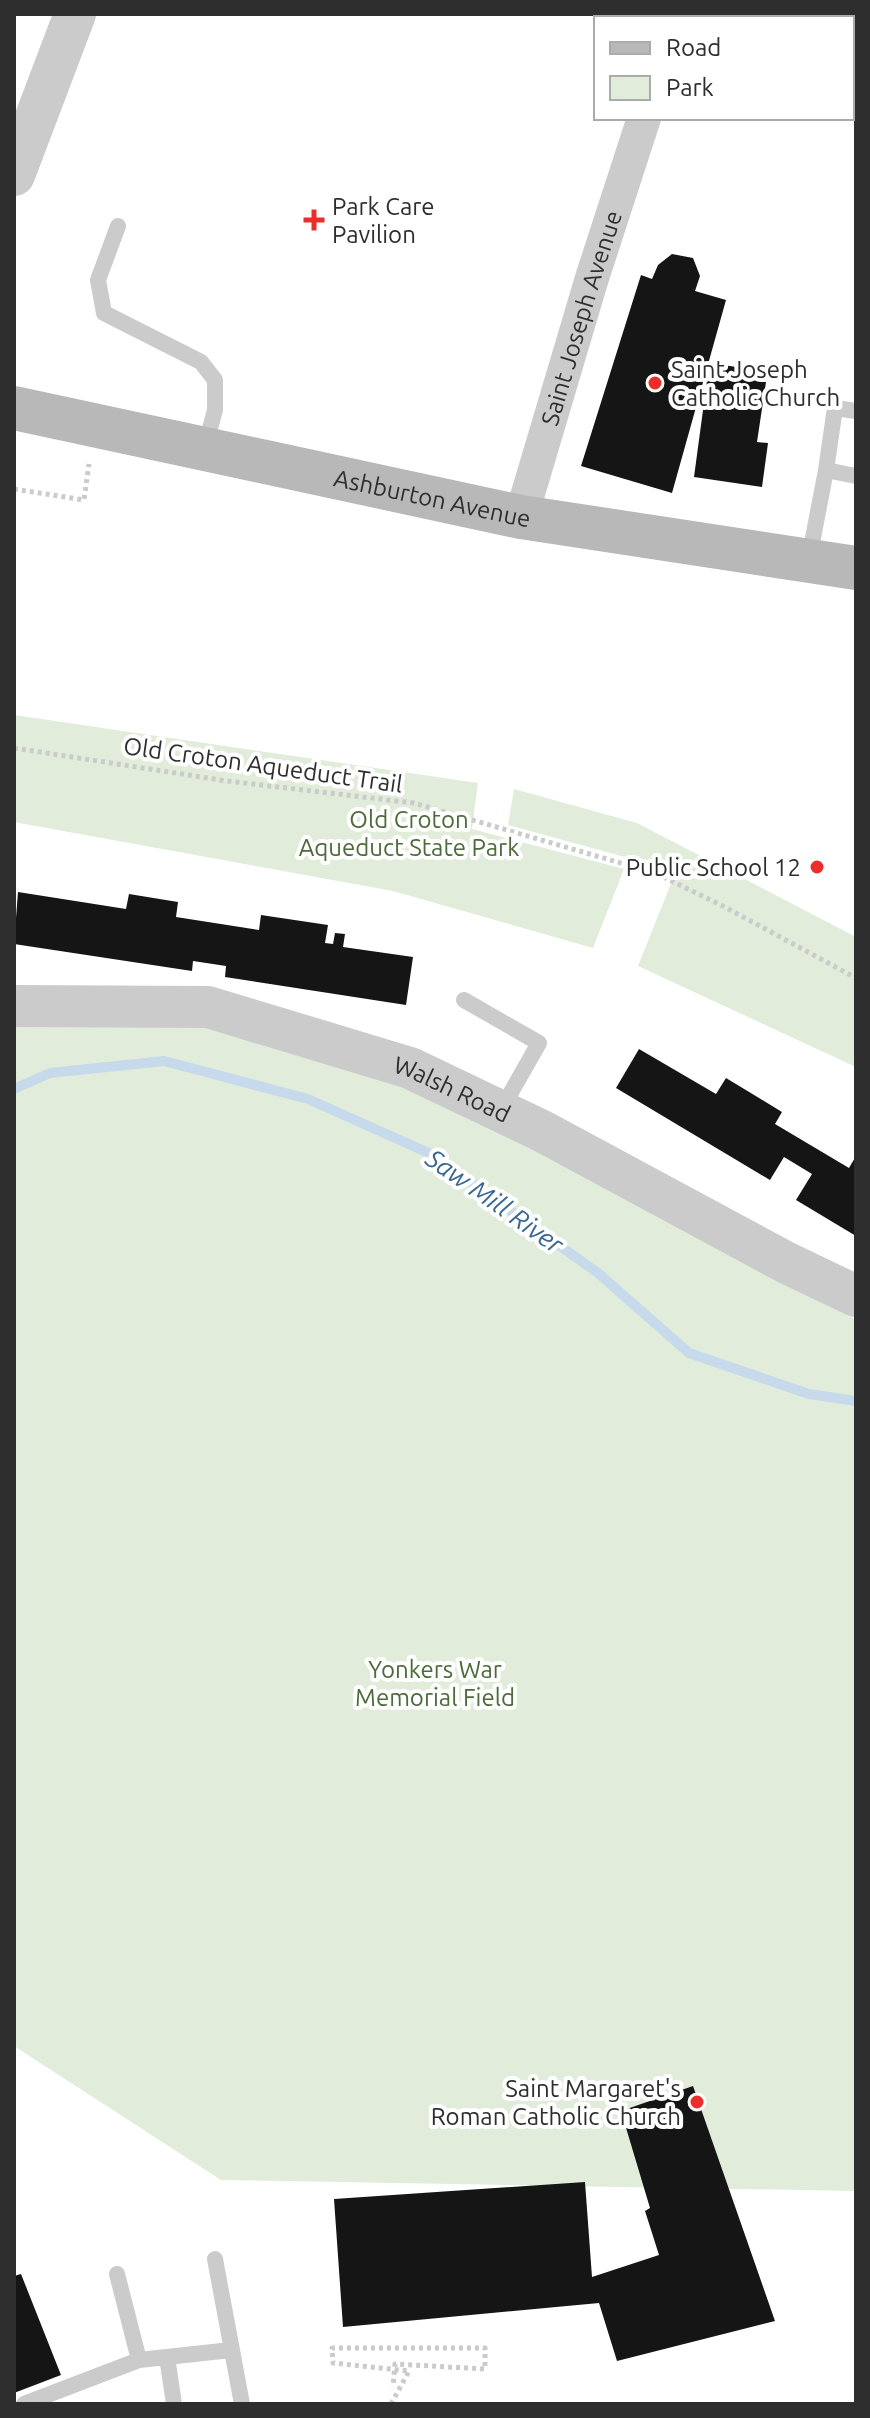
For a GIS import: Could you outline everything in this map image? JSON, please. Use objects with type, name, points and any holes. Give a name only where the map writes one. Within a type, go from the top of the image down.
[{"type":"main road","name":"Ashburton Avenue","points":[[14,408],[521,517],[856,568]]},
{"type":"street","points":[[14,175],[75,14]]},
{"type":"street","name":"Saint Joseph Avenue","points":[[521,517],[592,278],[643,120]]},
{"type":"street","name":"Walsh Road","points":[[14,1006],[208,1007],[410,1068],[500,1111],[785,1262],[856,1296]]},
{"type":"lane","points":[[118,226],[98,280],[104,313],[201,362],[215,380],[215,410],[205,449]]},
{"type":"lane","points":[[809,561],[835,408],[856,411]]},
{"type":"lane","points":[[826,470],[856,476]]},
{"type":"lane","points":[[464,1000],[539,1043],[500,1111]]},
{"type":"lane","points":[[215,2259],[242,2404]]},
{"type":"lane","points":[[117,2274],[139,2360]]},
{"type":"lane","points":[[24,2404],[139,2360],[231,2350]]},
{"type":"lane","points":[[167,2357],[174,2404]]},
{"type":"path","points":[[14,489],[84,500],[90,453]]},
{"type":"path","name":"Old Croton Aqueduct Trail","points":[[14,748],[227,781],[414,803],[655,873],[856,978]]},
{"type":"path","points":[[391,2404],[409,2371],[333,2363],[332,2348],[485,2348],[485,2369],[395,2364],[393,2387]]},
{"type":"green space","name":"Old Croton Aqueduct State Park","points":[[14,715],[478,783],[472,829],[624,869],[593,948],[393,891],[14,822]]},
{"type":"green space","name":"Old Croton Aqueduct State Park","points":[[514,789],[637,823],[856,937],[856,1067],[638,966],[676,871],[508,825]]},
{"type":"green space","name":"Yonkers War Memorial Field","points":[[209,1014],[437,1092],[856,1320],[856,2191],[221,2180],[14,2046],[14,1018]]},
{"type":"building","name":"Saint Joseph Catholic Church","points":[[672,254],[693,258],[700,276],[695,291],[726,300],[672,493],[581,466],[641,275],[652,279],[658,265]]},
{"type":"building","points":[[717,364],[762,371],[761,382],[766,382],[757,442],[768,443],[762,487],[694,477],[708,373],[715,374]]},
{"type":"building","points":[[18,892],[126,909],[129,894],[178,902],[176,917],[259,930],[261,915],[328,925],[325,943],[333,944],[335,933],[345,934],[343,947],[413,957],[406,1005],[225,977],[226,966],[193,961],[192,971],[14,944]]},
{"type":"building","points":[[639,1049],[716,1094],[726,1078],[782,1112],[775,1124],[849,1168],[856,1156],[856,1236],[796,1200],[812,1174],[784,1157],[770,1180],[616,1088]]},
{"type":"building","points":[[693,2086],[775,2321],[617,2361],[599,2303],[343,2327],[334,2199],[585,2182],[592,2277],[659,2255],[645,2211],[650,2208],[621,2111]]},
{"type":"building","points":[[21,2274],[61,2375],[14,2393],[14,2276]]},
{"type":"waterway","name":"Saw Mill River","points":[[14,1089],[50,1073],[164,1061],[308,1099],[431,1154],[598,1273],[689,1353],[809,1394],[856,1401]]},
{"type":"place","name":"Park Care Pavilion","points":[[314,220]]},
{"type":"place","name":"Saint Joseph Catholic Church","points":[[655,383]]},
{"type":"place","name":"Public School 12","points":[[817,867]]},
{"type":"place","name":"Saint Margaret's Roman Catholic Church","points":[[697,2102]]}]
